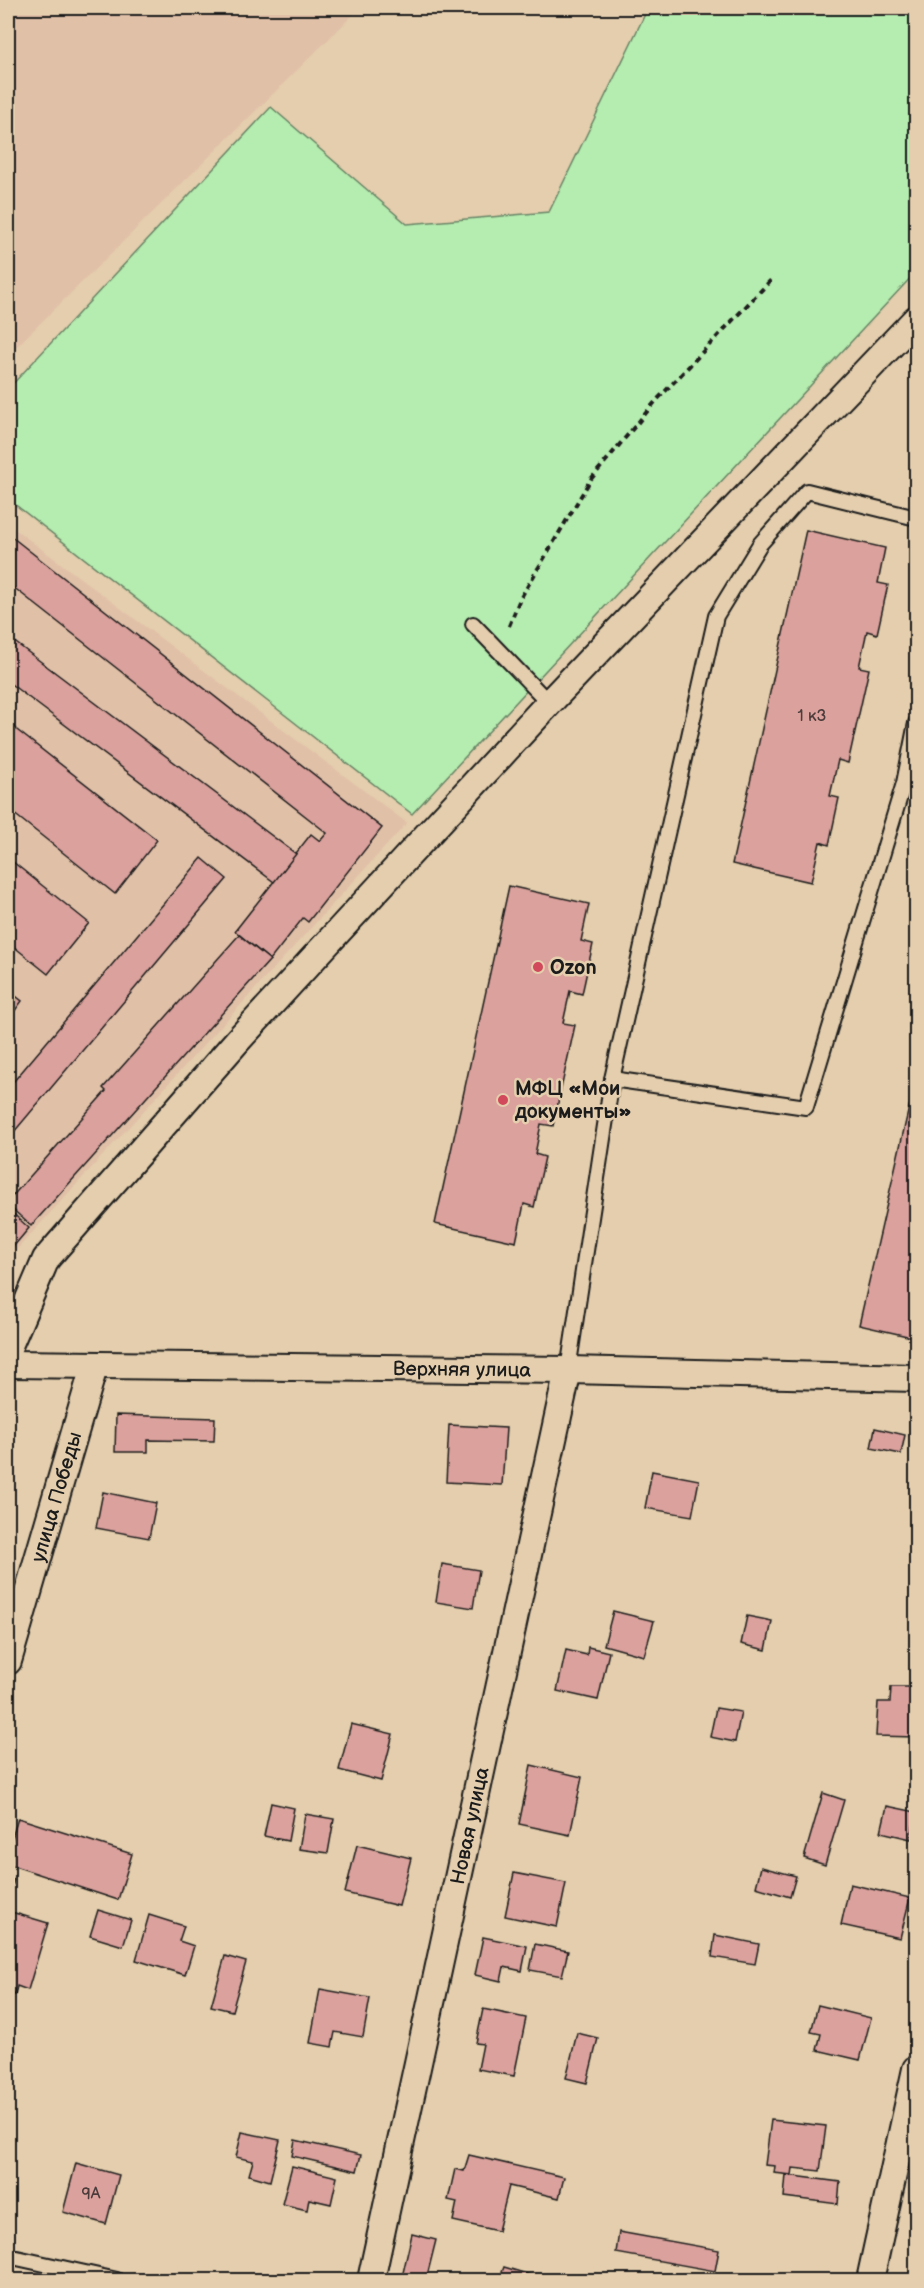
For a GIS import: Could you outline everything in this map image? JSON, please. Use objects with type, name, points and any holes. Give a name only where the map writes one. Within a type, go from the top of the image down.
[{"type":"street","points":[[8,1348],[46,1259],[238,1040],[549,703],[916,319]]},
{"type":"street","name":"Верхняя улица","points":[[8,1364],[94,1367],[568,1370],[916,1378]]},
{"type":"street","name":"улица Победы","points":[[8,1661],[94,1367]]},
{"type":"street","name":"Новая улица","points":[[371,2280],[568,1370]]},
{"type":"street","points":[[870,2280],[916,2068]]},
{"type":"lane","points":[[568,1370],[612,1079],[716,615],[760,544],[807,491],[916,518]]},
{"type":"lane","points":[[473,624],[549,703]]},
{"type":"lane","points":[[612,1079],[806,1107],[910,784],[916,723]]},
{"type":"lane","points":[[8,2256],[117,2280]]},
{"type":"path","points":[[499,652],[520,599],[591,479],[655,402],[771,280]]},
{"type":"shaded area","points":[[8,8],[360,8],[8,355]]},
{"type":"shaded area","points":[[8,524],[407,823],[8,1259]]},
{"type":"green space","points":[[648,8],[916,8],[916,272],[412,814],[8,499],[8,389],[271,107],[407,224],[549,212]]},
{"type":"building","points":[[806,530],[885,548],[878,583],[888,585],[877,634],[867,631],[859,667],[869,669],[848,763],[838,760],[830,796],[839,798],[829,845],[820,842],[811,882],[732,864]]},
{"type":"building","points":[[8,534],[382,828],[308,922],[303,918],[270,960],[235,931],[311,834],[320,841],[327,833],[8,583]]},
{"type":"building","points":[[8,637],[296,854],[274,882],[8,682]]},
{"type":"building","points":[[8,723],[157,840],[115,894],[8,809]]},
{"type":"building","points":[[8,858],[89,923],[48,974],[8,942]]},
{"type":"building","points":[[202,858],[227,879],[8,1139],[8,1088]]},
{"type":"building","points":[[509,886],[589,904],[581,941],[593,944],[582,994],[570,991],[563,1023],[575,1025],[553,1126],[541,1124],[535,1154],[545,1157],[534,1207],[524,1204],[516,1242],[435,1224]]},
{"type":"building","points":[[239,935],[270,960],[31,1226],[8,1205],[8,1201],[106,1091],[103,1088]]},
{"type":"building","points":[[8,990],[22,1001],[8,1020]]},
{"type":"building","points":[[916,1077],[916,1338],[859,1325]]},
{"type":"building","points":[[8,1209],[29,1228],[8,1253]]},
{"type":"building","points":[[8,1413],[11,1414],[8,1449]]},
{"type":"building","points":[[116,1415],[215,1418],[214,1441],[148,1440],[148,1452],[115,1452]]},
{"type":"building","points":[[449,1425],[506,1428],[502,1485],[446,1482]]},
{"type":"building","points":[[875,1428],[905,1435],[901,1454],[871,1448]]},
{"type":"building","points":[[652,1471],[699,1480],[692,1516],[645,1508]]},
{"type":"building","points":[[103,1492],[156,1503],[149,1538],[96,1528]]},
{"type":"building","points":[[442,1564],[479,1570],[473,1608],[436,1602]]},
{"type":"building","points":[[613,1611],[654,1621],[644,1656],[604,1645]]},
{"type":"building","points":[[747,1616],[772,1621],[766,1650],[741,1644]]},
{"type":"building","points":[[588,1647],[609,1652],[598,1700],[557,1691],[566,1650],[587,1655]]},
{"type":"building","points":[[891,1687],[911,1687],[910,1703],[916,1703],[916,1737],[876,1736],[878,1702],[890,1702]]},
{"type":"building","points":[[716,1708],[741,1712],[735,1742],[710,1737]]},
{"type":"building","points":[[351,1724],[393,1734],[381,1781],[339,1770]]},
{"type":"building","points":[[531,1765],[582,1777],[570,1835],[519,1824]]},
{"type":"building","points":[[823,1793],[844,1800],[825,1865],[804,1858]]},
{"type":"building","points":[[271,1803],[294,1808],[288,1841],[264,1836]]},
{"type":"building","points":[[887,1806],[916,1812],[911,1839],[881,1832]]},
{"type":"building","points":[[305,1814],[334,1819],[328,1853],[299,1849]]},
{"type":"building","points":[[18,1818],[132,1854],[118,1900],[8,1864],[8,1851]]},
{"type":"building","points":[[357,1845],[411,1858],[399,1906],[345,1893]]},
{"type":"building","points":[[761,1867],[796,1876],[790,1897],[756,1887]]},
{"type":"building","points":[[514,1873],[566,1883],[557,1927],[505,1916]]},
{"type":"building","points":[[8,1878],[14,1880],[8,1899]]},
{"type":"building","points":[[850,1884],[910,1898],[900,1938],[841,1925]]},
{"type":"building","points":[[98,1910],[131,1920],[123,1946],[90,1936]]},
{"type":"building","points":[[8,1911],[48,1923],[28,1990],[17,1986],[15,1995],[8,1993]]},
{"type":"building","points":[[149,1915],[184,1926],[179,1941],[194,1946],[185,1975],[136,1960]]},
{"type":"building","points":[[715,1935],[759,1944],[755,1964],[712,1957]]},
{"type":"building","points":[[483,1937],[527,1946],[522,1971],[504,1967],[501,1981],[475,1975]]},
{"type":"building","points":[[535,1944],[568,1951],[562,1976],[530,1970]]},
{"type":"building","points":[[225,1956],[246,1962],[232,2011],[211,2006]]},
{"type":"building","points":[[320,1989],[370,1998],[363,2037],[335,2032],[332,2047],[310,2043]]},
{"type":"building","points":[[818,2005],[871,2018],[860,2060],[817,2050],[821,2034],[811,2032]]},
{"type":"building","points":[[483,2009],[526,2018],[514,2076],[478,2069],[483,2044],[476,2043]]},
{"type":"building","points":[[577,2033],[598,2038],[587,2083],[566,2078]]},
{"type":"building","points":[[771,2120],[826,2126],[820,2171],[793,2168],[792,2175],[774,2173],[775,2166],[765,2165]]},
{"type":"building","points":[[242,2132],[280,2140],[270,2181],[249,2175],[253,2161],[236,2157]]},
{"type":"building","points":[[295,2140],[361,2155],[357,2171],[292,2156]]},
{"type":"building","points":[[469,2155],[564,2177],[559,2198],[509,2186],[498,2231],[453,2221],[457,2202],[448,2200],[455,2169],[464,2171]]},
{"type":"building","points":[[76,2163],[119,2175],[106,2224],[63,2212]]},
{"type":"building","points":[[292,2166],[337,2177],[331,2204],[309,2199],[307,2210],[282,2204]]},
{"type":"building","points":[[786,2175],[840,2182],[838,2204],[784,2197]]},
{"type":"building","points":[[619,2232],[719,2250],[715,2271],[616,2253]]},
{"type":"building","points":[[412,2234],[436,2240],[426,2280],[402,2277]]},
{"type":"building","points":[[504,2267],[534,2276],[533,2280],[499,2280]]},
{"type":"place","name":"Ozon","points":[[538,967]]},
{"type":"place","name":"МФЦ «Мои документы»","points":[[503,1100]]}]
